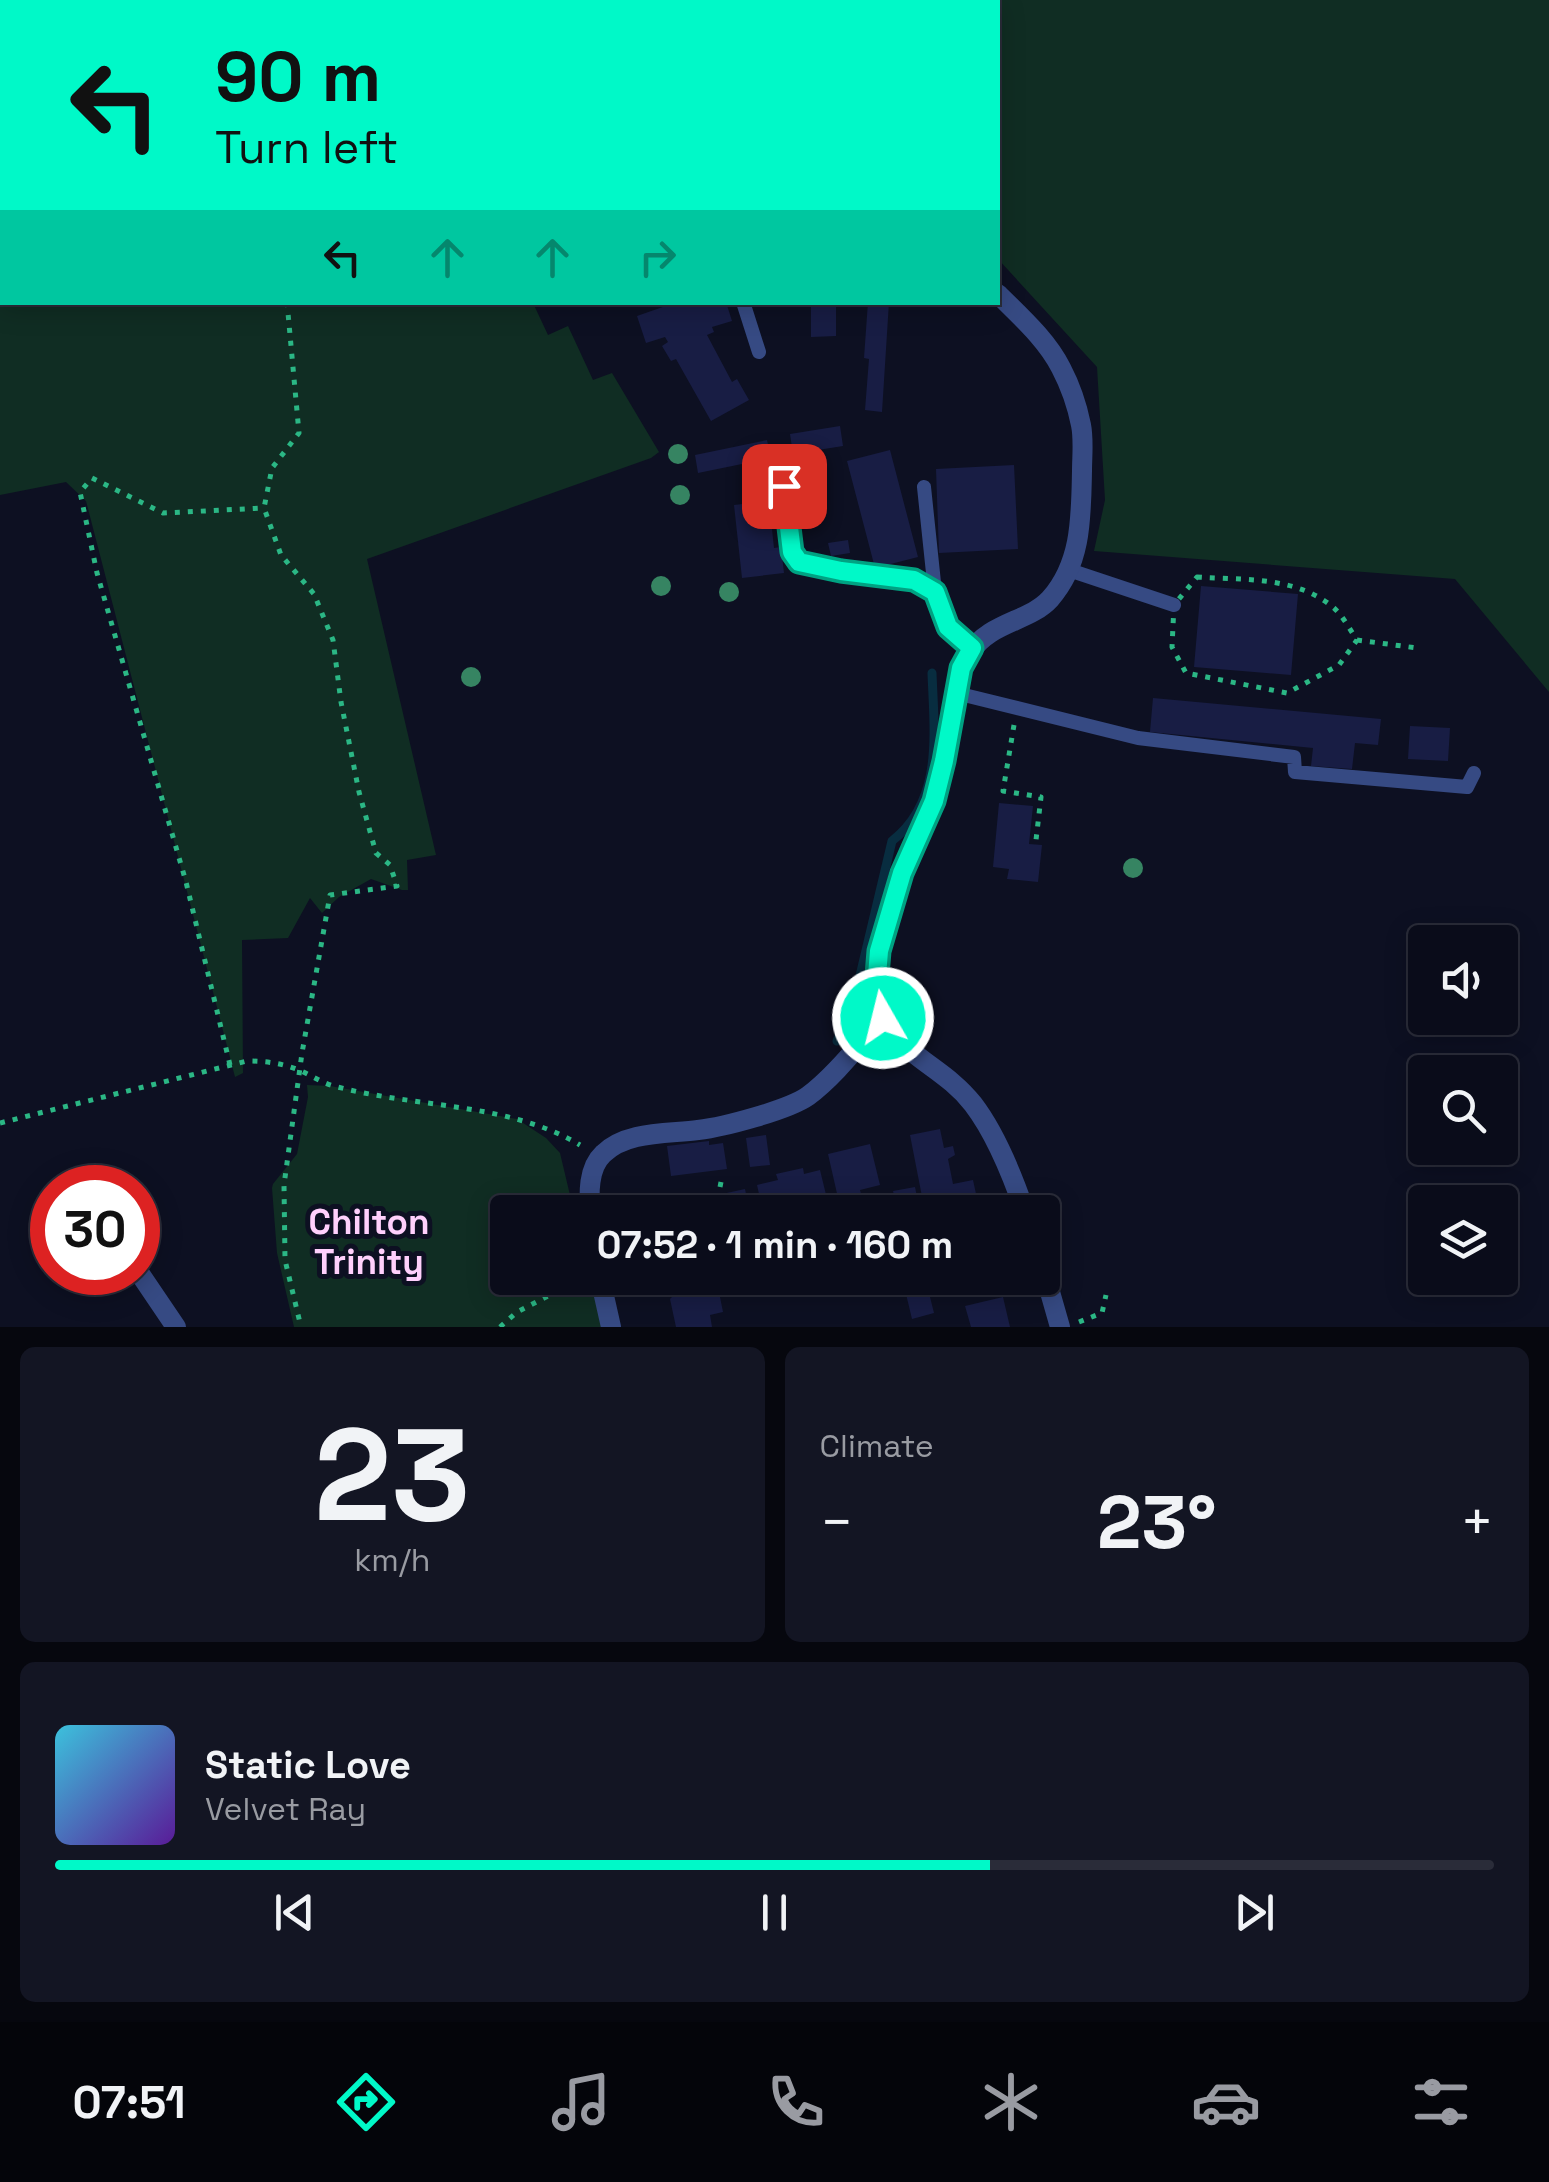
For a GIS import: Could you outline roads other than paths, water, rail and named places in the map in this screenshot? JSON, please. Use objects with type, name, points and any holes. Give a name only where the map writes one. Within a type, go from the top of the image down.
[{"type":"street","points":[[1000,296],[1029,324],[1060,364],[1074,394],[1082,430],[1081,513],[1076,548],[1062,583],[1047,603],[989,633],[972,648],[961,668],[934,801],[902,873],[879,951],[876,988],[883,1018],[906,1049],[949,1079],[974,1105],[1019,1195]]},
{"type":"street","points":[[591,1195],[599,1156],[619,1141],[703,1130],[807,1097],[883,1018]]},
{"type":"street","points":[[155,1295],[176,1327]]},
{"type":"street","points":[[604,1295],[611,1327]]},
{"type":"street","points":[[1052,1295],[1063,1327]]},
{"type":"lane","points":[[745,305],[759,352]]},
{"type":"lane","points":[[784,486],[792,552],[799,562],[914,580],[935,592]]},
{"type":"lane","points":[[924,488],[935,592],[948,627],[972,648]]},
{"type":"lane","points":[[1068,570],[1174,605]]},
{"type":"lane","points":[[956,694],[1138,738],[1294,757],[1294,772],[1466,787],[1474,774]]},
{"type":"waterway","points":[[837,1041],[854,1001],[892,841],[909,825],[928,786],[934,741],[932,673]]},
{"type":"district","name":"Chilton Trinity","points":[[369,1242]]}]
